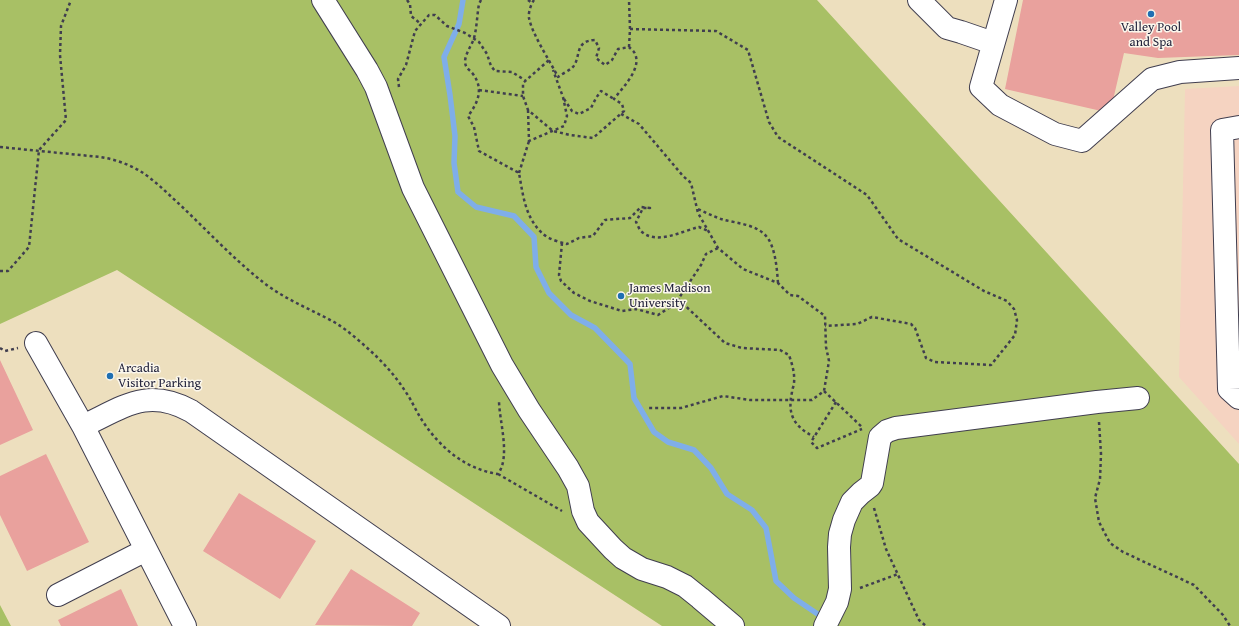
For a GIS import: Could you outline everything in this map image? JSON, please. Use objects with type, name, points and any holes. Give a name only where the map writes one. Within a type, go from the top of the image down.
[{"type":"lane","points":[[323,0],[350,41],[376,87],[410,182],[505,370],[578,486],[583,511],[588,522],[623,558],[642,569],[668,577],[685,586],[732,626]]},
{"type":"lane","points":[[919,0],[947,28],[993,43]]},
{"type":"lane","points":[[1006,0],[981,87],[1000,105],[1055,134],[1082,141],[1152,79],[1180,72],[1239,68]]},
{"type":"lane","points":[[1239,127],[1222,130],[1230,389],[1239,398]]},
{"type":"lane","points":[[36,343],[83,426],[185,626]]},
{"type":"lane","points":[[825,626],[839,595],[839,547],[842,527],[852,502],[870,486],[874,478],[880,437],[884,432],[890,429],[1138,398]]},
{"type":"lane","points":[[83,426],[134,403],[148,399],[163,400],[179,405],[191,411],[499,626]]},
{"type":"lane","points":[[58,594],[146,550]]},
{"type":"path","points":[[0,271],[8,271],[29,247],[39,150],[66,120],[60,55],[61,26],[71,0]]},
{"type":"path","points":[[407,0],[410,4],[412,16],[421,24]]},
{"type":"path","points":[[481,0],[479,4],[474,39],[470,45],[465,61],[466,67],[473,74],[479,86],[479,96],[475,106],[468,116],[474,127],[479,151],[519,173]]},
{"type":"path","points":[[528,0],[533,2],[529,16],[534,32],[558,77],[573,67],[580,46],[587,40],[594,40],[599,48],[596,58],[605,65],[612,60],[618,49],[629,47]]},
{"type":"path","points":[[614,99],[631,78],[636,64],[635,54],[629,47],[629,0]]},
{"type":"path","points":[[400,94],[398,79],[406,65],[415,31],[429,15],[435,15],[446,26],[465,33],[479,42],[487,54],[491,66],[495,71],[512,72],[526,81]]},
{"type":"path","points":[[630,29],[716,31],[748,50],[769,122],[778,137],[866,195],[898,239],[984,291],[1007,301],[1014,309],[1017,320],[1015,335],[991,365],[935,362],[926,358],[915,328],[911,324],[872,318],[857,324],[825,326]]},
{"type":"path","points":[[549,60],[523,83],[523,96],[528,110],[530,141],[519,173],[526,211],[542,233],[562,243],[568,244],[579,238],[593,236],[605,220],[630,218],[636,222],[642,232],[655,238],[672,235],[699,227],[708,231]]},
{"type":"path","points":[[530,141],[564,126],[567,116],[563,97],[549,60]]},
{"type":"path","points":[[479,90],[523,96]]},
{"type":"path","points":[[528,110],[553,131],[593,138],[624,111],[622,104],[602,91],[596,98],[591,108],[579,114],[572,111],[563,97]]},
{"type":"path","points":[[621,114],[639,124],[683,176],[691,182],[698,213],[718,248],[743,268],[778,283],[790,294],[798,296],[825,316],[826,347],[829,361],[824,391],[812,400],[750,400],[723,396],[681,408],[647,408]]},
{"type":"path","points":[[0,147],[106,158],[121,162],[140,171],[170,195],[228,251],[267,285],[288,299],[335,323],[375,355],[395,376],[420,417],[448,451],[470,465],[498,474],[568,514],[588,522]]},
{"type":"path","points":[[630,218],[641,207],[650,208],[644,208],[636,222]]},
{"type":"path","points":[[698,209],[721,219],[755,228],[764,234],[771,242],[775,255],[778,283]]},
{"type":"path","points":[[562,243],[559,275],[561,281],[574,293],[590,301],[622,311],[636,309],[658,315],[675,304],[706,254],[718,248]]},
{"type":"path","points":[[678,299],[725,343],[742,348],[780,350],[789,355],[793,368],[794,382],[790,400],[792,416],[796,424],[802,430],[814,437]]},
{"type":"path","points":[[498,474],[502,465],[503,454],[503,435],[499,410],[500,389],[505,370]]},
{"type":"path","points":[[824,391],[836,402],[864,428],[817,448],[811,442],[836,402]]},
{"type":"path","points":[[1097,402],[1100,479],[1095,498],[1099,522],[1110,543],[1122,552],[1194,585],[1224,614],[1230,626]]},
{"type":"path","points":[[868,488],[886,549],[919,620],[926,626]]},
{"type":"path","points":[[839,595],[898,574]]},
{"type":"shaded area","points":[[1239,86],[1239,444],[1179,377],[1185,89]]},
{"type":"green space","name":"James Madison University","points":[[0,0],[817,0],[1239,464],[1239,626],[662,626],[117,270],[0,324]]},
{"type":"green space","points":[[0,605],[11,626],[0,626]]},
{"type":"building","points":[[1023,0],[1239,0],[1239,55],[1158,58],[1124,53],[1110,113],[1005,89]]},
{"type":"building","points":[[0,360],[33,430],[0,445]]},
{"type":"building","points":[[46,454],[89,542],[27,571],[0,515],[0,476]]},
{"type":"building","points":[[239,493],[316,541],[280,599],[203,551]]},
{"type":"building","points":[[351,569],[420,613],[412,626],[315,625]]},
{"type":"building","points":[[121,589],[138,626],[61,626],[58,620]]},
{"type":"waterway","points":[[463,0],[459,24],[444,57],[455,136],[454,163],[458,192],[476,207],[514,216],[534,237],[536,267],[549,293],[571,315],[595,328],[630,364],[634,398],[654,432],[668,442],[694,450],[711,468],[727,494],[752,510],[766,528],[776,581],[794,598],[822,617]]},
{"type":"place","name":"Valley Pool and Spa","points":[[1151,14]]},
{"type":"place","name":"James Madison University","points":[[621,296]]},
{"type":"place","name":"Arcadia Visitor Parking","points":[[110,376]]}]
